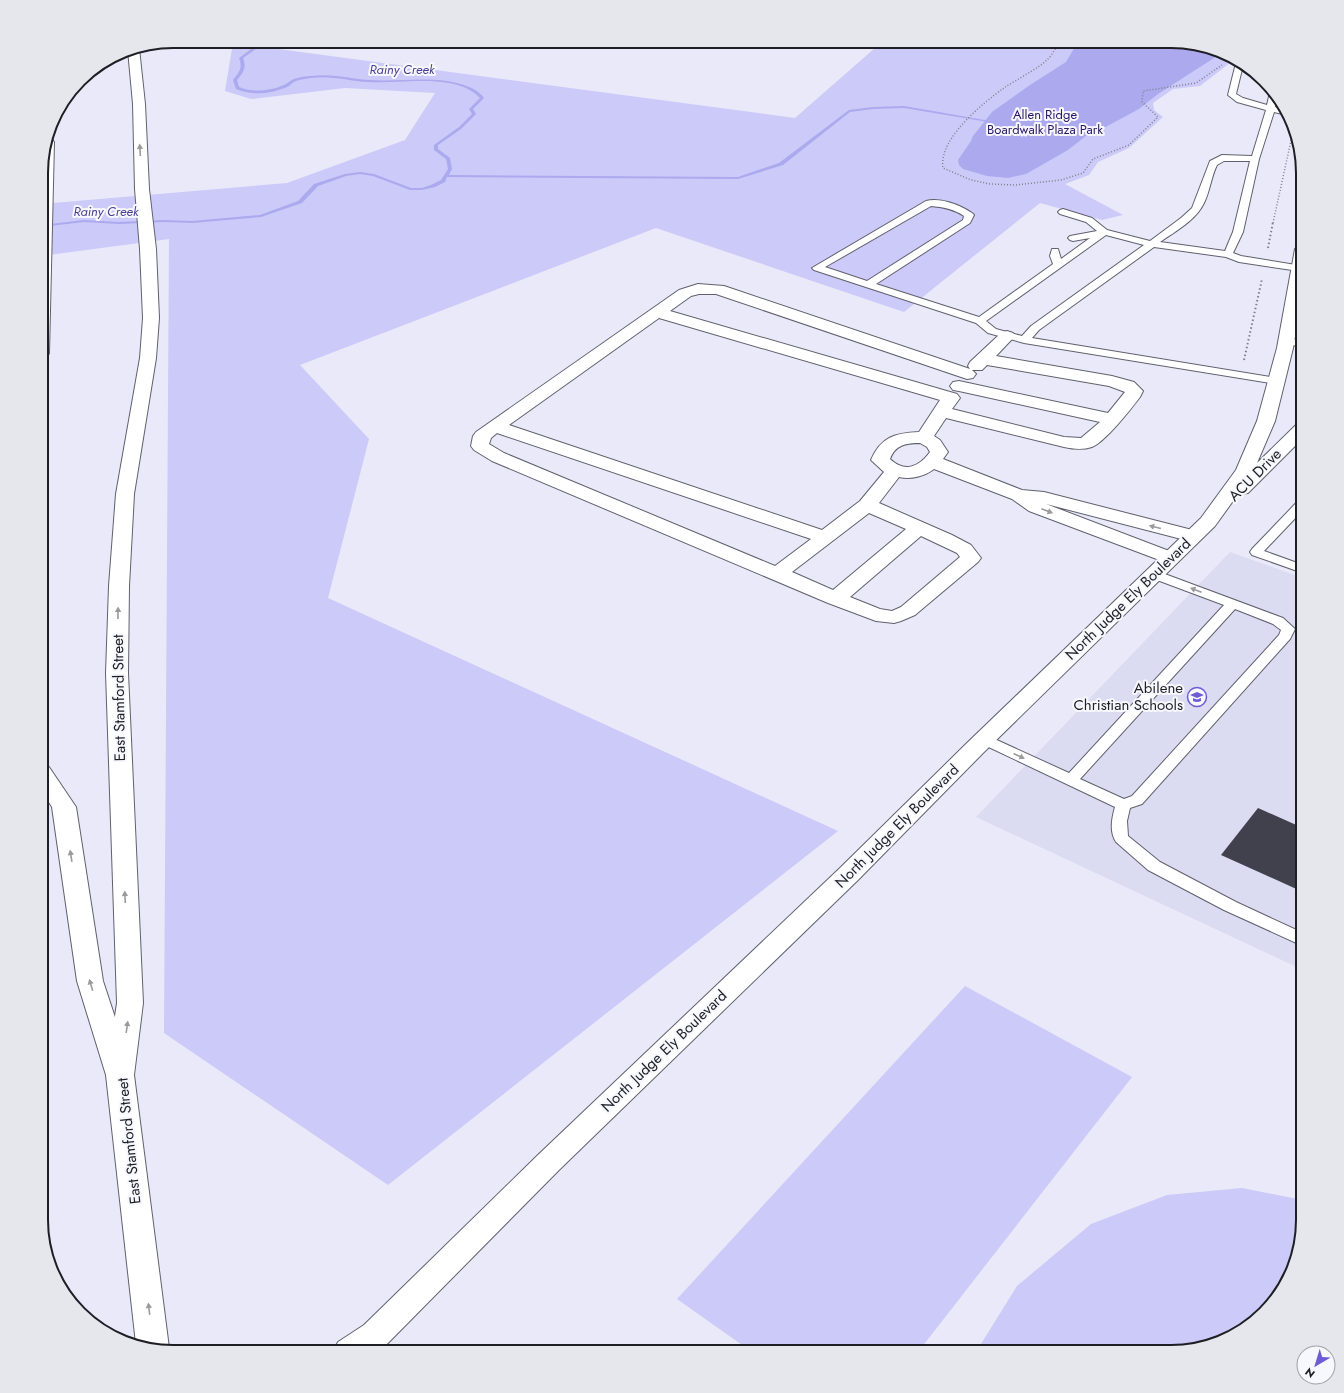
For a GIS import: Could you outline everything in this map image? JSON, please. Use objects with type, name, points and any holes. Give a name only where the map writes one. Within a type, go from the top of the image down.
[{"type":"main road","name":"East Stamford Street","points":[[134,54],[139,104],[142,189],[148,249],[151,318],[148,358],[125,494],[119,586],[117,673],[130,1003],[120,1075],[153,1343]]},
{"type":"main road","points":[[867,505],[964,549],[971,558],[908,611],[894,617],[876,615],[498,457],[480,446],[482,436],[685,293],[698,289],[718,289],[955,392],[1064,442],[1079,444],[1088,443],[1111,420],[1131,397],[1134,391],[1128,386],[1112,381],[983,359]]},
{"type":"main road","points":[[658,313],[955,392],[1111,420]]},
{"type":"main road","name":"North Judge Ely Boulevard","points":[[377,1343],[549,1162],[849,874],[983,739],[1200,529],[1245,470],[1266,421],[1276,381],[1294,343],[1296,319]]},
{"type":"main road","points":[[924,437],[955,392],[983,359],[1007,336]]},
{"type":"main road","points":[[496,427],[825,537]]},
{"type":"main road","name":"ACU Drive","points":[[1200,529],[1296,435]]},
{"type":"main road","points":[[924,437],[934,444],[939,452],[933,462],[921,470],[902,474],[887,468],[880,460],[882,451],[900,438],[924,437]]},
{"type":"main road","points":[[933,462],[1019,495],[1044,498],[1200,529]]},
{"type":"main road","points":[[777,574],[867,505],[895,471]]},
{"type":"main road","points":[[1019,495],[1036,507],[1162,566]]},
{"type":"main road","points":[[835,599],[919,528]]},
{"type":"main road","points":[[48,783],[64,807],[90,981],[120,1075]]},
{"type":"lane","points":[[1239,68],[1232,95],[1240,100],[1280,111]]},
{"type":"lane","points":[[1228,254],[1238,232],[1255,159],[1269,118],[1272,100]]},
{"type":"lane","points":[[1024,340],[1036,328],[1194,212],[1213,163],[1222,158],[1255,159]]},
{"type":"lane","points":[[869,284],[967,221],[969,215],[961,209],[929,203],[817,268],[980,321],[992,331],[1007,336],[1276,381]]},
{"type":"lane","points":[[1063,212],[1089,220],[1104,232],[1152,244],[1228,254],[1239,259],[1296,259]]},
{"type":"lane","points":[[1073,238],[1104,232]]},
{"type":"lane","points":[[980,321],[1104,232]]},
{"type":"lane","points":[[1055,251],[1058,265]]},
{"type":"lane","points":[[1296,510],[1256,552],[1296,566]]},
{"type":"lane","points":[[983,739],[1123,805],[1137,800],[1285,636],[1288,629],[1278,621],[1232,604],[1162,566]]},
{"type":"lane","points":[[1071,780],[1232,604]]},
{"type":"lane","points":[[1123,805],[1119,821],[1121,838],[1154,866],[1230,906],[1296,937]]},
{"type":"path","points":[[1055,48],[1048,59],[1004,88],[966,120],[952,140],[943,157],[942,166],[948,172],[978,182],[1015,186],[1061,180],[1083,172],[1093,159],[1128,145],[1158,117],[1142,102],[1143,91],[1196,84],[1227,62]]},
{"type":"path","points":[[1267,252],[1291,139]]},
{"type":"path","points":[[1244,361],[1263,274]]},
{"type":"shaded area","points":[[1074,48],[1179,48],[1204,52],[1214,56],[1158,94],[1139,109],[1100,130],[1091,132],[1068,150],[1026,174],[1008,178],[987,176],[963,169],[959,165],[958,160],[973,136],[992,112],[1066,62]]},
{"type":"shaded area","name":"Abilene Christian Schools","points":[[1230,552],[1296,576],[1296,967],[976,817]]},
{"type":"green space","name":"Allen Ridge Boardwalk Plaza Park","points":[[232,48],[270,48],[795,118],[875,48],[1179,48],[1204,52],[1230,63],[1200,86],[1173,89],[1153,103],[1154,110],[1163,117],[1129,148],[1098,162],[1089,175],[1065,184],[1123,215],[1102,220],[1040,203],[904,312],[656,228],[300,365],[369,439],[328,598],[838,831],[388,1185],[164,1033],[169,239],[48,255],[48,203],[287,183],[405,140],[435,93],[345,88],[251,99],[225,91]]},
{"type":"green space","points":[[965,986],[1132,1077],[923,1345],[742,1345],[677,1299]]},
{"type":"green space","points":[[1242,1188],[1296,1199],[1294,1245],[1283,1275],[1270,1296],[1247,1319],[1226,1332],[1204,1341],[1187,1344],[980,1345],[1017,1286],[1091,1224],[1167,1195]]},
{"type":"building","points":[[1258,808],[1296,825],[1296,889],[1221,855]]},
{"type":"waterway","name":"Rainy Creek","points":[[255,48],[241,58],[243,67],[235,80],[237,88],[249,92],[268,91],[288,85],[295,80],[328,76],[381,82],[417,80],[441,81],[453,83],[476,92],[482,98],[471,109],[474,114],[460,128],[436,145],[436,149],[448,158],[450,169],[446,176]]},
{"type":"waterway","points":[[446,176],[738,178],[781,164],[849,111],[873,108],[904,107],[994,122]]},
{"type":"waterway","name":"Rainy Creek","points":[[48,225],[84,221],[119,223],[164,221],[192,222],[261,216],[300,202],[316,185],[345,175],[360,173],[374,175],[410,189],[422,189],[433,186],[443,181],[446,176]]},
{"type":"place","name":"Abilene Christian Schools","points":[[1197,697]]}]
